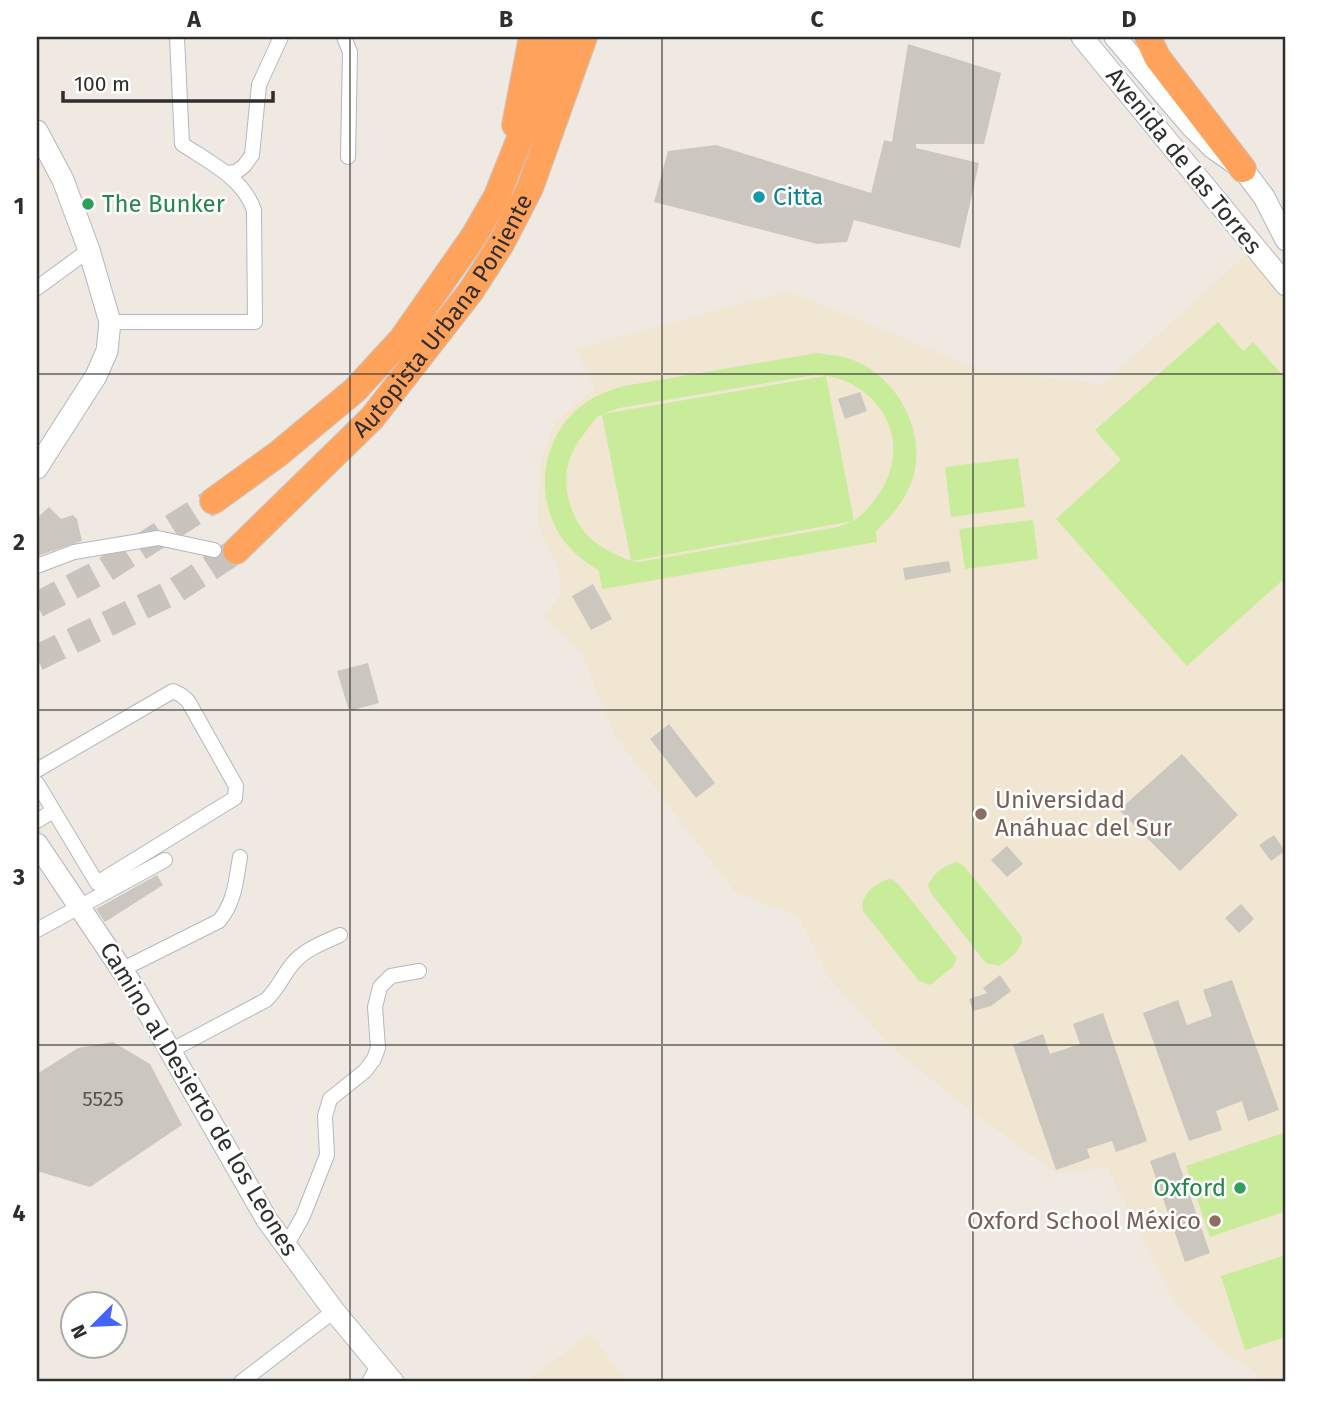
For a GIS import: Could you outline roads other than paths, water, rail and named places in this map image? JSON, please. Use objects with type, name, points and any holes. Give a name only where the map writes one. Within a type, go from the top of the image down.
[{"type":"highway","points":[[517,150],[514,130],[532,37]]},
{"type":"highway","name":"Autopista Urbana Poniente","points":[[213,501],[278,454],[355,390],[402,339],[474,236],[498,196],[560,37]]},
{"type":"highway","name":"Autopista Urbana Poniente","points":[[225,550],[372,418],[471,291],[502,244],[530,188],[584,37]]},
{"type":"highway","points":[[1149,37],[1157,57],[1243,169]]},
{"type":"street","points":[[110,322],[256,322],[254,210],[249,197],[227,173],[181,144],[177,37]]},
{"type":"street","points":[[227,173],[236,172],[252,155],[259,85],[281,37]]},
{"type":"street","points":[[344,37],[349,52],[348,156]]},
{"type":"street","name":"Avenida de las Torres","points":[[1082,37],[1286,285]]},
{"type":"street","name":"Avenida de las Torres","points":[[1115,37],[1213,149],[1243,169],[1264,197],[1282,232]]},
{"type":"street","points":[[37,131],[63,180],[89,250],[110,322],[107,351],[96,376],[37,468]]},
{"type":"street","points":[[1254,246],[1282,232]]},
{"type":"street","points":[[37,288],[89,250]]},
{"type":"street","points":[[37,566],[74,552],[158,538],[225,550]]},
{"type":"street","points":[[37,770],[173,691],[188,701],[236,786],[234,798],[100,883],[93,879],[37,783]]},
{"type":"street","points":[[37,821],[53,811]]},
{"type":"street","name":"Camino al Desierto de los Leones","points":[[37,844],[123,969],[267,1220],[334,1311],[373,1374],[393,1382]]},
{"type":"street","points":[[123,969],[219,921],[228,910],[233,896],[240,857]]},
{"type":"street","points":[[37,930],[165,860]]},
{"type":"street","points":[[170,1051],[266,1000],[276,991],[295,960],[307,950],[340,935]]},
{"type":"street","points":[[286,1246],[303,1216],[327,1155],[325,1116],[330,1099],[365,1071],[378,1048],[375,1007],[380,987],[391,976],[419,971]]},
{"type":"street","points":[[241,1382],[334,1311]]},
{"type":"tunnel","points":[[37,605],[106,569],[213,501]]},
{"type":"tunnel","points":[[37,658],[173,592],[236,551]]},
{"type":"place","name":"Citta","points":[[759,197]]},
{"type":"place","name":"The Bunker","points":[[88,204]]},
{"type":"place","name":"Universidad Anáhuac del Sur","points":[[981,814]]},
{"type":"place","name":"Oxford","points":[[1240,1188]]},
{"type":"place","name":"Oxford School México","points":[[1215,1221]]}]
